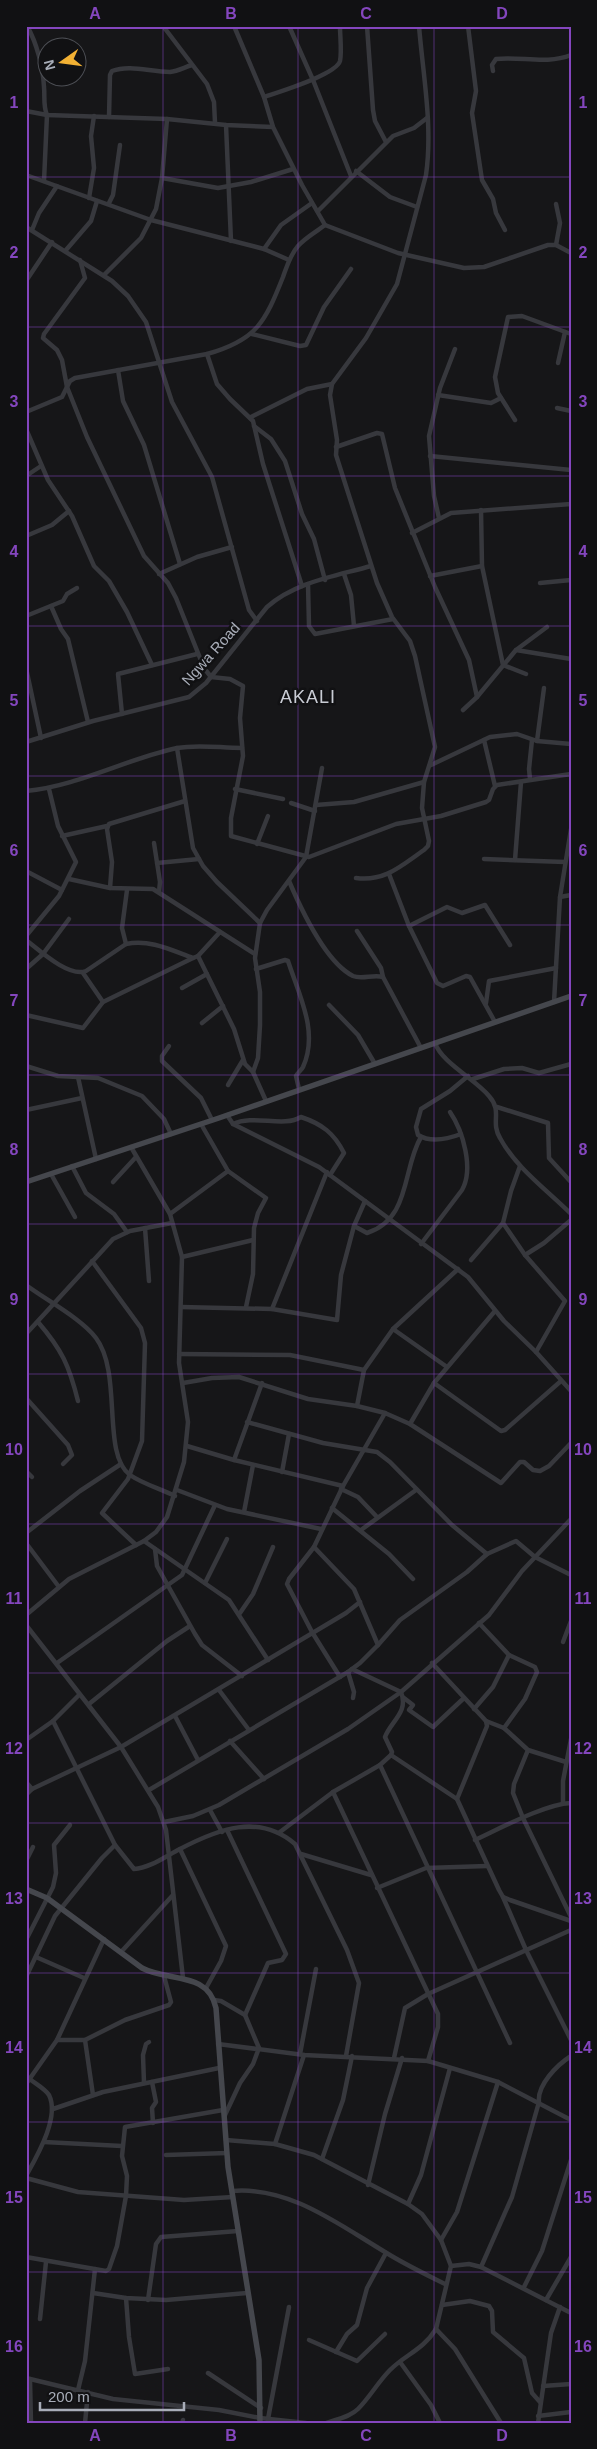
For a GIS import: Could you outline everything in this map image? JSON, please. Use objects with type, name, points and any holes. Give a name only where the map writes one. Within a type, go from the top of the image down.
[{"type":"street","points":[[27,26],[37,51],[47,115],[44,181]]},
{"type":"street","points":[[163,26],[207,84],[214,102],[215,122]]},
{"type":"street","points":[[234,26],[264,98],[273,127],[325,225],[406,255],[450,266],[477,268],[535,248],[556,245],[571,253]]},
{"type":"street","points":[[289,26],[313,80],[350,176]]},
{"type":"street","points":[[264,98],[313,80],[340,63],[340,26]]},
{"type":"street","points":[[367,26],[374,116],[386,142]]},
{"type":"street","points":[[356,878],[366,879],[389,874],[428,846],[429,836],[422,808],[424,782],[431,765],[435,744],[413,649],[393,618],[371,566],[336,455],[330,395],[332,384],[385,307],[397,284],[428,165],[427,118],[419,26]]},
{"type":"street","points":[[468,26],[476,91],[472,113],[482,180],[493,199],[496,213],[505,230]]},
{"type":"street","points":[[493,71],[492,66],[496,59],[521,58],[542,61],[571,55]]},
{"type":"street","points":[[109,116],[110,75],[112,71],[129,67],[136,70],[169,72],[192,65]]},
{"type":"street","points":[[26,112],[47,115],[167,119],[215,122],[226,125],[273,127]]},
{"type":"street","points":[[89,198],[94,164],[92,136],[94,116]]},
{"type":"street","points":[[318,211],[350,176],[386,142],[397,133],[414,128],[427,118]]},
{"type":"street","points":[[104,275],[142,238],[156,209],[162,178],[167,119]]},
{"type":"street","points":[[226,125],[231,241]]},
{"type":"street","points":[[109,203],[120,145]]},
{"type":"street","points":[[162,178],[214,188],[251,182],[294,169]]},
{"type":"street","points":[[356,171],[390,197],[417,207]]},
{"type":"street","points":[[26,174],[151,220],[264,249],[289,260]]},
{"type":"street","points":[[32,230],[57,186]]},
{"type":"street","points":[[66,250],[91,221],[97,201]]},
{"type":"street","points":[[264,249],[288,219],[312,203]]},
{"type":"street","points":[[556,204],[560,216],[556,245]]},
{"type":"street","points":[[26,412],[62,397],[70,380],[75,378],[208,354],[226,349],[252,334],[268,314],[289,260],[297,247],[325,225]]},
{"type":"street","points":[[26,227],[104,275],[120,288],[138,309],[153,340],[158,362],[179,417],[209,468],[249,610],[257,621]]},
{"type":"street","points":[[26,281],[52,242]]},
{"type":"street","points":[[80,260],[85,278],[43,336],[47,343],[57,350],[62,360],[67,388],[86,436],[144,556],[168,583],[179,604],[204,668],[211,677],[230,679],[243,686],[240,718],[242,762],[235,789],[230,824],[231,836],[306,857],[359,836],[423,817],[442,816],[486,802],[489,800],[494,786],[484,740]]},
{"type":"street","points":[[252,334],[300,346],[306,345],[324,307],[351,269]]},
{"type":"street","points":[[515,420],[500,398],[495,377],[508,317],[522,316],[571,334]]},
{"type":"street","points":[[558,363],[565,332]]},
{"type":"street","points":[[439,518],[434,496],[430,432],[438,395],[455,349]]},
{"type":"street","points":[[208,354],[217,384],[234,404],[250,417],[254,426],[263,464],[302,586]]},
{"type":"street","points":[[118,370],[124,400],[144,445],[180,564]]},
{"type":"street","points":[[250,417],[307,389],[332,384]]},
{"type":"street","points":[[438,395],[491,403],[500,398]]},
{"type":"street","points":[[556,408],[571,411]]},
{"type":"street","points":[[254,426],[271,439],[285,461],[302,514],[314,539],[325,580]]},
{"type":"street","points":[[26,429],[51,486],[69,511],[94,566],[108,581],[127,612],[152,665]]},
{"type":"street","points":[[336,447],[377,433],[382,434],[392,480],[430,576],[469,660],[477,697]]},
{"type":"street","points":[[430,456],[571,470]]},
{"type":"street","points":[[26,476],[41,466]]},
{"type":"street","points":[[412,533],[451,513],[571,504]]},
{"type":"street","points":[[481,510],[482,566],[503,665]]},
{"type":"street","points":[[26,536],[52,525],[69,511]]},
{"type":"street","points":[[159,574],[180,564],[232,548]]},
{"type":"street","name":"Ngwa Road","points":[[26,742],[88,722],[189,697],[198,691],[211,677],[276,598],[302,586],[371,566]]},
{"type":"street","points":[[430,576],[482,566]]},
{"type":"street","points":[[344,574],[351,595],[354,626]]},
{"type":"street","points":[[540,583],[571,580]]},
{"type":"street","points":[[308,584],[309,626],[313,633],[336,631],[393,618]]},
{"type":"street","points":[[26,616],[63,602],[67,594],[76,588]]},
{"type":"street","points":[[51,606],[61,629],[68,639],[88,722]]},
{"type":"street","points":[[463,710],[477,697],[516,650],[547,627]]},
{"type":"street","points":[[516,650],[571,659]]},
{"type":"street","points":[[122,714],[117,674],[197,654]]},
{"type":"street","points":[[503,665],[526,674]]},
{"type":"street","points":[[26,668],[41,738]]},
{"type":"street","points":[[530,779],[528,769],[544,688]]},
{"type":"street","points":[[431,765],[484,740],[498,736],[517,734],[535,740],[571,744]]},
{"type":"street","points":[[26,791],[49,789],[177,748],[205,746],[242,748]]},
{"type":"street","points":[[177,748],[190,840],[199,859],[217,882],[260,923]]},
{"type":"street","points":[[253,1072],[258,1058],[261,1009],[255,954],[260,923],[267,910],[306,857],[322,768]]},
{"type":"street","points":[[494,786],[571,774]]},
{"type":"street","points":[[316,805],[354,802],[424,782]]},
{"type":"street","points":[[516,860],[521,782]]},
{"type":"street","points":[[26,936],[62,890],[69,879],[76,858],[62,836],[49,789]]},
{"type":"street","points":[[235,789],[283,799]]},
{"type":"street","points":[[62,836],[107,826],[185,801]]},
{"type":"street","points":[[291,803],[315,811]]},
{"type":"street","points":[[258,844],[268,816]]},
{"type":"street","points":[[107,826],[112,862],[110,888]]},
{"type":"street","points":[[554,1002],[560,897],[571,828]]},
{"type":"street","points":[[154,843],[160,882],[159,892]]},
{"type":"street","points":[[158,863],[199,859]]},
{"type":"street","points":[[484,859],[516,860],[518,862],[565,862]]},
{"type":"street","points":[[26,871],[62,890]]},
{"type":"street","points":[[389,874],[409,926],[440,986],[468,976],[486,1003],[495,1022]]},
{"type":"street","points":[[69,879],[110,888],[127,890],[148,888],[159,892],[180,908],[255,954]]},
{"type":"street","points":[[289,881],[310,925],[341,967],[358,977],[383,977]]},
{"type":"street","points":[[126,944],[122,928],[127,890]]},
{"type":"street","points":[[560,897],[571,895]]},
{"type":"street","points":[[409,926],[447,907],[459,914],[485,905],[510,945]]},
{"type":"street","points":[[26,969],[43,954],[68,919]]},
{"type":"street","points":[[357,931],[381,968],[383,977],[421,1048]]},
{"type":"street","points":[[26,1015],[84,1028],[103,1002],[198,956],[220,932]]},
{"type":"street","points":[[26,940],[43,954],[68,969],[83,973],[103,1002]]},
{"type":"street","points":[[83,973],[126,944],[147,943],[193,958]]},
{"type":"street","points":[[198,956],[234,1029],[243,1060],[253,1072],[266,1101]]},
{"type":"street","points":[[256,968],[287,960],[299,991],[310,1039],[303,1068],[296,1076],[299,1090]]},
{"type":"street","points":[[486,1003],[489,997],[488,983],[493,979],[556,968]]},
{"type":"street","points":[[182,988],[207,974]]},
{"type":"street","points":[[26,1174],[27,1182],[571,996]]},
{"type":"street","points":[[329,1005],[358,1035],[376,1064]]},
{"type":"street","points":[[202,1023],[223,1006]]},
{"type":"street","points":[[435,1042],[442,1054],[471,1077],[497,1107],[548,1123],[549,1158],[570,1181]]},
{"type":"street","points":[[169,1046],[162,1056],[162,1061],[201,1098],[212,1120]]},
{"type":"street","points":[[228,1085],[243,1060]]},
{"type":"street","points":[[421,1137],[416,1126],[419,1110],[471,1077],[504,1069],[522,1068],[540,1074],[571,1064]]},
{"type":"street","points":[[26,1066],[58,1076],[98,1078],[142,1096],[164,1119],[172,1134]]},
{"type":"street","points":[[78,1077],[96,1159]]},
{"type":"street","points":[[26,1110],[82,1098]]},
{"type":"street","points":[[497,1107],[495,1128],[509,1153],[520,1166],[571,1214]]},
{"type":"street","points":[[421,1244],[465,1185],[465,1150],[461,1134],[450,1112]]},
{"type":"street","points":[[227,1115],[227,1119],[233,1124],[329,1173],[421,1244],[458,1269],[476,1284],[495,1311],[571,1391]]},
{"type":"street","points":[[233,1124],[244,1120],[293,1122],[301,1117],[320,1125],[332,1134],[344,1152],[329,1173],[272,1308]]},
{"type":"street","points":[[201,1124],[228,1170],[266,1198],[256,1220],[252,1240],[253,1274],[246,1308]]},
{"type":"street","points":[[421,1137],[441,1140],[461,1134]]},
{"type":"street","points":[[354,1226],[367,1232],[391,1219],[404,1194],[411,1156],[421,1137]]},
{"type":"street","points":[[26,1615],[59,1587],[87,1568],[144,1541],[156,1532],[167,1517],[176,1493],[187,1446],[188,1422],[179,1354],[182,1308],[182,1257],[170,1214],[132,1147]]},
{"type":"street","points":[[114,1182],[136,1157]]},
{"type":"street","points":[[72,1166],[86,1193],[114,1214],[127,1232]]},
{"type":"street","points":[[471,1260],[503,1223],[520,1166]]},
{"type":"street","points":[[170,1214],[228,1170]]},
{"type":"street","points":[[51,1174],[74,1217]]},
{"type":"street","points":[[182,1308],[272,1308],[336,1320],[340,1285],[354,1226],[365,1201]]},
{"type":"street","points":[[525,1255],[544,1243],[571,1220]]},
{"type":"street","points":[[26,1334],[54,1306],[106,1246],[127,1232],[172,1223]]},
{"type":"street","points":[[503,1223],[525,1255],[565,1301],[536,1352]]},
{"type":"street","points":[[145,1228],[149,1281]]},
{"type":"street","points":[[182,1257],[252,1240]]},
{"type":"street","points":[[92,1261],[144,1334],[144,1427],[138,1455],[130,1474],[102,1513],[136,1545]]},
{"type":"street","points":[[357,1406],[364,1370],[393,1329],[458,1269]]},
{"type":"street","points":[[26,1285],[96,1338],[105,1355],[113,1391],[115,1444],[121,1464],[130,1474],[176,1493],[215,1505],[321,1529]]},
{"type":"street","points":[[410,1424],[434,1383],[495,1311]]},
{"type":"street","points":[[38,1322],[63,1355],[78,1401]]},
{"type":"street","points":[[393,1329],[447,1367]]},
{"type":"street","points":[[179,1354],[290,1355],[364,1370]]},
{"type":"street","points":[[183,1384],[228,1377],[250,1379],[308,1399],[357,1406],[384,1413],[410,1424],[501,1483],[520,1462],[524,1462],[533,1470],[540,1471],[548,1466],[571,1443]]},
{"type":"street","points":[[434,1383],[500,1431],[504,1430],[561,1381]]},
{"type":"street","points":[[234,1460],[262,1383]]},
{"type":"street","points":[[26,1398],[68,1445],[72,1455],[63,1464]]},
{"type":"street","points":[[340,1677],[312,1632],[288,1584],[289,1579],[314,1547],[342,1488],[384,1413]]},
{"type":"street","points":[[247,1422],[323,1443],[365,1449],[384,1457],[416,1490],[487,1554]]},
{"type":"street","points":[[282,1472],[289,1434]]},
{"type":"street","points":[[187,1446],[342,1488],[358,1498],[377,1517]]},
{"type":"street","points":[[26,1533],[80,1491],[121,1464]]},
{"type":"street","points":[[244,1512],[252,1465]]},
{"type":"street","points":[[26,1471],[32,1477]]},
{"type":"street","points":[[361,1530],[416,1490]]},
{"type":"street","points":[[58,1663],[169,1586],[185,1570],[215,1505]]},
{"type":"street","points":[[332,1508],[361,1530],[413,1579]]},
{"type":"street","points":[[164,1822],[210,1810],[348,1729],[401,1692],[498,1604],[515,1579],[571,1518]]},
{"type":"street","points":[[205,1583],[227,1539]]},
{"type":"street","points":[[149,1790],[340,1677],[378,1645],[400,1620],[467,1572],[487,1554],[516,1540],[535,1557],[571,1575]]},
{"type":"street","points":[[144,1541],[154,1550],[229,1600],[240,1613],[268,1660]]},
{"type":"street","points":[[26,1543],[59,1587]]},
{"type":"street","points":[[240,1613],[253,1594],[273,1547]]},
{"type":"street","points":[[314,1547],[351,1584],[378,1645]]},
{"type":"street","points":[[154,1550],[155,1562],[202,1645],[242,1676]]},
{"type":"street","points":[[26,1795],[32,1789],[121,1748],[346,1613],[360,1602]]},
{"type":"street","points":[[563,1642],[571,1621]]},
{"type":"street","points":[[479,1623],[509,1655],[534,1667],[537,1672],[525,1699],[504,1728]]},
{"type":"street","points":[[26,1625],[58,1663],[79,1695],[89,1704],[121,1748],[149,1790],[164,1822],[183,1978]]},
{"type":"street","points":[[89,1704],[167,1641],[190,1626]]},
{"type":"street","points":[[474,1709],[493,1687],[509,1655]]},
{"type":"street","points":[[432,1664],[486,1721],[504,1728],[528,1750],[566,1762]]},
{"type":"street","points":[[350,1670],[401,1692],[404,1698],[413,1704],[409,1710],[433,1727],[464,1698]]},
{"type":"street","points":[[350,1670],[354,1692],[353,1698]]},
{"type":"street","points":[[219,1690],[249,1730]]},
{"type":"street","points":[[27,1738],[53,1720],[79,1695]]},
{"type":"street","points":[[280,1832],[333,1792],[380,1765],[391,1755],[392,1752],[385,1737],[402,1711],[404,1698]]},
{"type":"street","points":[[174,1716],[198,1760]]},
{"type":"street","points":[[53,1720],[115,1846],[134,1869],[225,1831],[254,1826],[280,1832],[295,1844],[347,1950],[359,1983],[343,2100],[322,2159]]},
{"type":"street","points":[[457,1799],[486,1732],[486,1721]]},
{"type":"street","points":[[562,1804],[566,1762],[571,1739]]},
{"type":"street","points":[[230,1741],[264,1779]]},
{"type":"street","points":[[528,1750],[514,1784],[515,1801],[571,1917]]},
{"type":"street","points":[[391,1755],[457,1799],[526,1950],[571,2040]]},
{"type":"street","points":[[380,1765],[426,1868],[510,2043]]},
{"type":"street","points":[[26,1782],[32,1789]]},
{"type":"street","points":[[333,1792],[439,2020],[428,2061]]},
{"type":"street","points":[[475,1840],[523,1818],[562,1804],[571,1803]]},
{"type":"street","points":[[210,1810],[225,1831],[286,1954],[282,1960],[268,1963],[245,2015]]},
{"type":"street","points":[[27,1938],[55,1881],[54,1845],[70,1825]]},
{"type":"street","points":[[26,1977],[60,1908],[102,1858],[115,1846]]},
{"type":"street","points":[[26,1861],[32,1847]]},
{"type":"street","points":[[180,1849],[226,1946],[221,1961],[206,1988]]},
{"type":"street","points":[[301,1854],[370,1874]]},
{"type":"street","points":[[377,1888],[426,1868],[487,1866]]},
{"type":"street","points":[[26,1889],[47,1898],[122,1951],[142,1968],[164,1976],[183,1978],[199,1983],[206,1988],[214,2000],[232,2194],[259,2360],[260,2420]]},
{"type":"street","points":[[122,1951],[173,1895]]},
{"type":"street","points":[[503,1897],[571,1921]]},
{"type":"street","points":[[394,2058],[405,2008],[428,1994],[571,1930]]},
{"type":"street","points":[[104,1939],[84,1978],[57,2040],[28,2082],[46,2092],[53,2109],[44,2142],[26,2177],[78,2192],[184,2200],[256,2190],[307,2207],[386,2253],[446,2284]]},
{"type":"street","points":[[36,1957],[84,1978]]},
{"type":"street","points":[[275,2144],[302,2054],[316,1969]]},
{"type":"street","points":[[57,2040],[85,2040],[101,2034],[125,2020],[170,2004],[164,1976]]},
{"type":"street","points":[[214,2000],[221,2001],[245,2015],[258,2048],[253,2064],[223,2113]]},
{"type":"street","points":[[85,2040],[93,2095]]},
{"type":"street","points":[[144,2083],[143,2055],[146,2044],[149,2042]]},
{"type":"street","points":[[218,2044],[302,2054],[402,2058],[428,2061],[498,2082],[571,2120]]},
{"type":"street","points":[[481,2267],[512,2197],[539,2102],[539,2093],[554,2070],[571,2056]]},
{"type":"street","points":[[368,2185],[385,2114],[402,2058]]},
{"type":"street","points":[[53,2109],[93,2095],[219,2068]]},
{"type":"street","points":[[408,2204],[421,2175],[450,2068]]},
{"type":"street","points":[[152,2082],[156,2102],[151,2110],[153,2123]]},
{"type":"street","points":[[441,2240],[457,2212],[498,2082]]},
{"type":"street","points":[[26,2257],[46,2262],[95,2269],[109,2269],[117,2246],[126,2196],[127,2176],[123,2164],[122,2146],[126,2126],[223,2113]]},
{"type":"street","points":[[226,2140],[275,2144],[322,2159],[368,2185],[408,2204],[422,2214],[441,2240],[451,2266],[436,2329],[422,2347],[400,2362],[374,2387],[358,2409],[344,2417],[326,2423]]},
{"type":"street","points":[[44,2142],[122,2146]]},
{"type":"street","points":[[166,2155],[227,2153]]},
{"type":"street","points":[[524,2287],[542,2251],[571,2160]]},
{"type":"street","points":[[148,2300],[156,2244],[161,2237],[238,2231]]},
{"type":"street","points":[[336,2352],[347,2334],[356,2325],[367,2288],[386,2253]]},
{"type":"street","points":[[546,2300],[571,2257]]},
{"type":"street","points":[[40,2319],[46,2262]]},
{"type":"street","points":[[451,2266],[470,2264],[481,2267],[524,2287],[571,2313]]},
{"type":"street","points":[[78,2390],[85,2361],[95,2269]]},
{"type":"street","points":[[93,2293],[148,2300],[247,2293]]},
{"type":"street","points":[[126,2298],[128,2337],[135,2374],[168,2369]]},
{"type":"street","points":[[442,2305],[470,2301],[489,2306],[492,2311],[494,2332],[524,2358],[532,2393],[540,2402]]},
{"type":"street","points":[[268,2419],[290,2307]]},
{"type":"street","points":[[538,2423],[551,2333],[560,2307]]},
{"type":"street","points":[[436,2329],[455,2348],[501,2423]]},
{"type":"street","points":[[309,2340],[357,2361],[385,2334]]},
{"type":"street","points":[[400,2362],[431,2405],[440,2423]]},
{"type":"street","points":[[208,2373],[261,2408]]},
{"type":"street","points":[[29,2421],[28,2378],[112,2399],[219,2410],[260,2420],[268,2419],[306,2423]]},
{"type":"street","points":[[543,2386],[571,2384]]},
{"type":"street","points":[[84,2423],[88,2392]]},
{"type":"street","points":[[538,2416],[571,2412]]},
{"type":"district","name":"AKALI","points":[[308,697]]}]
